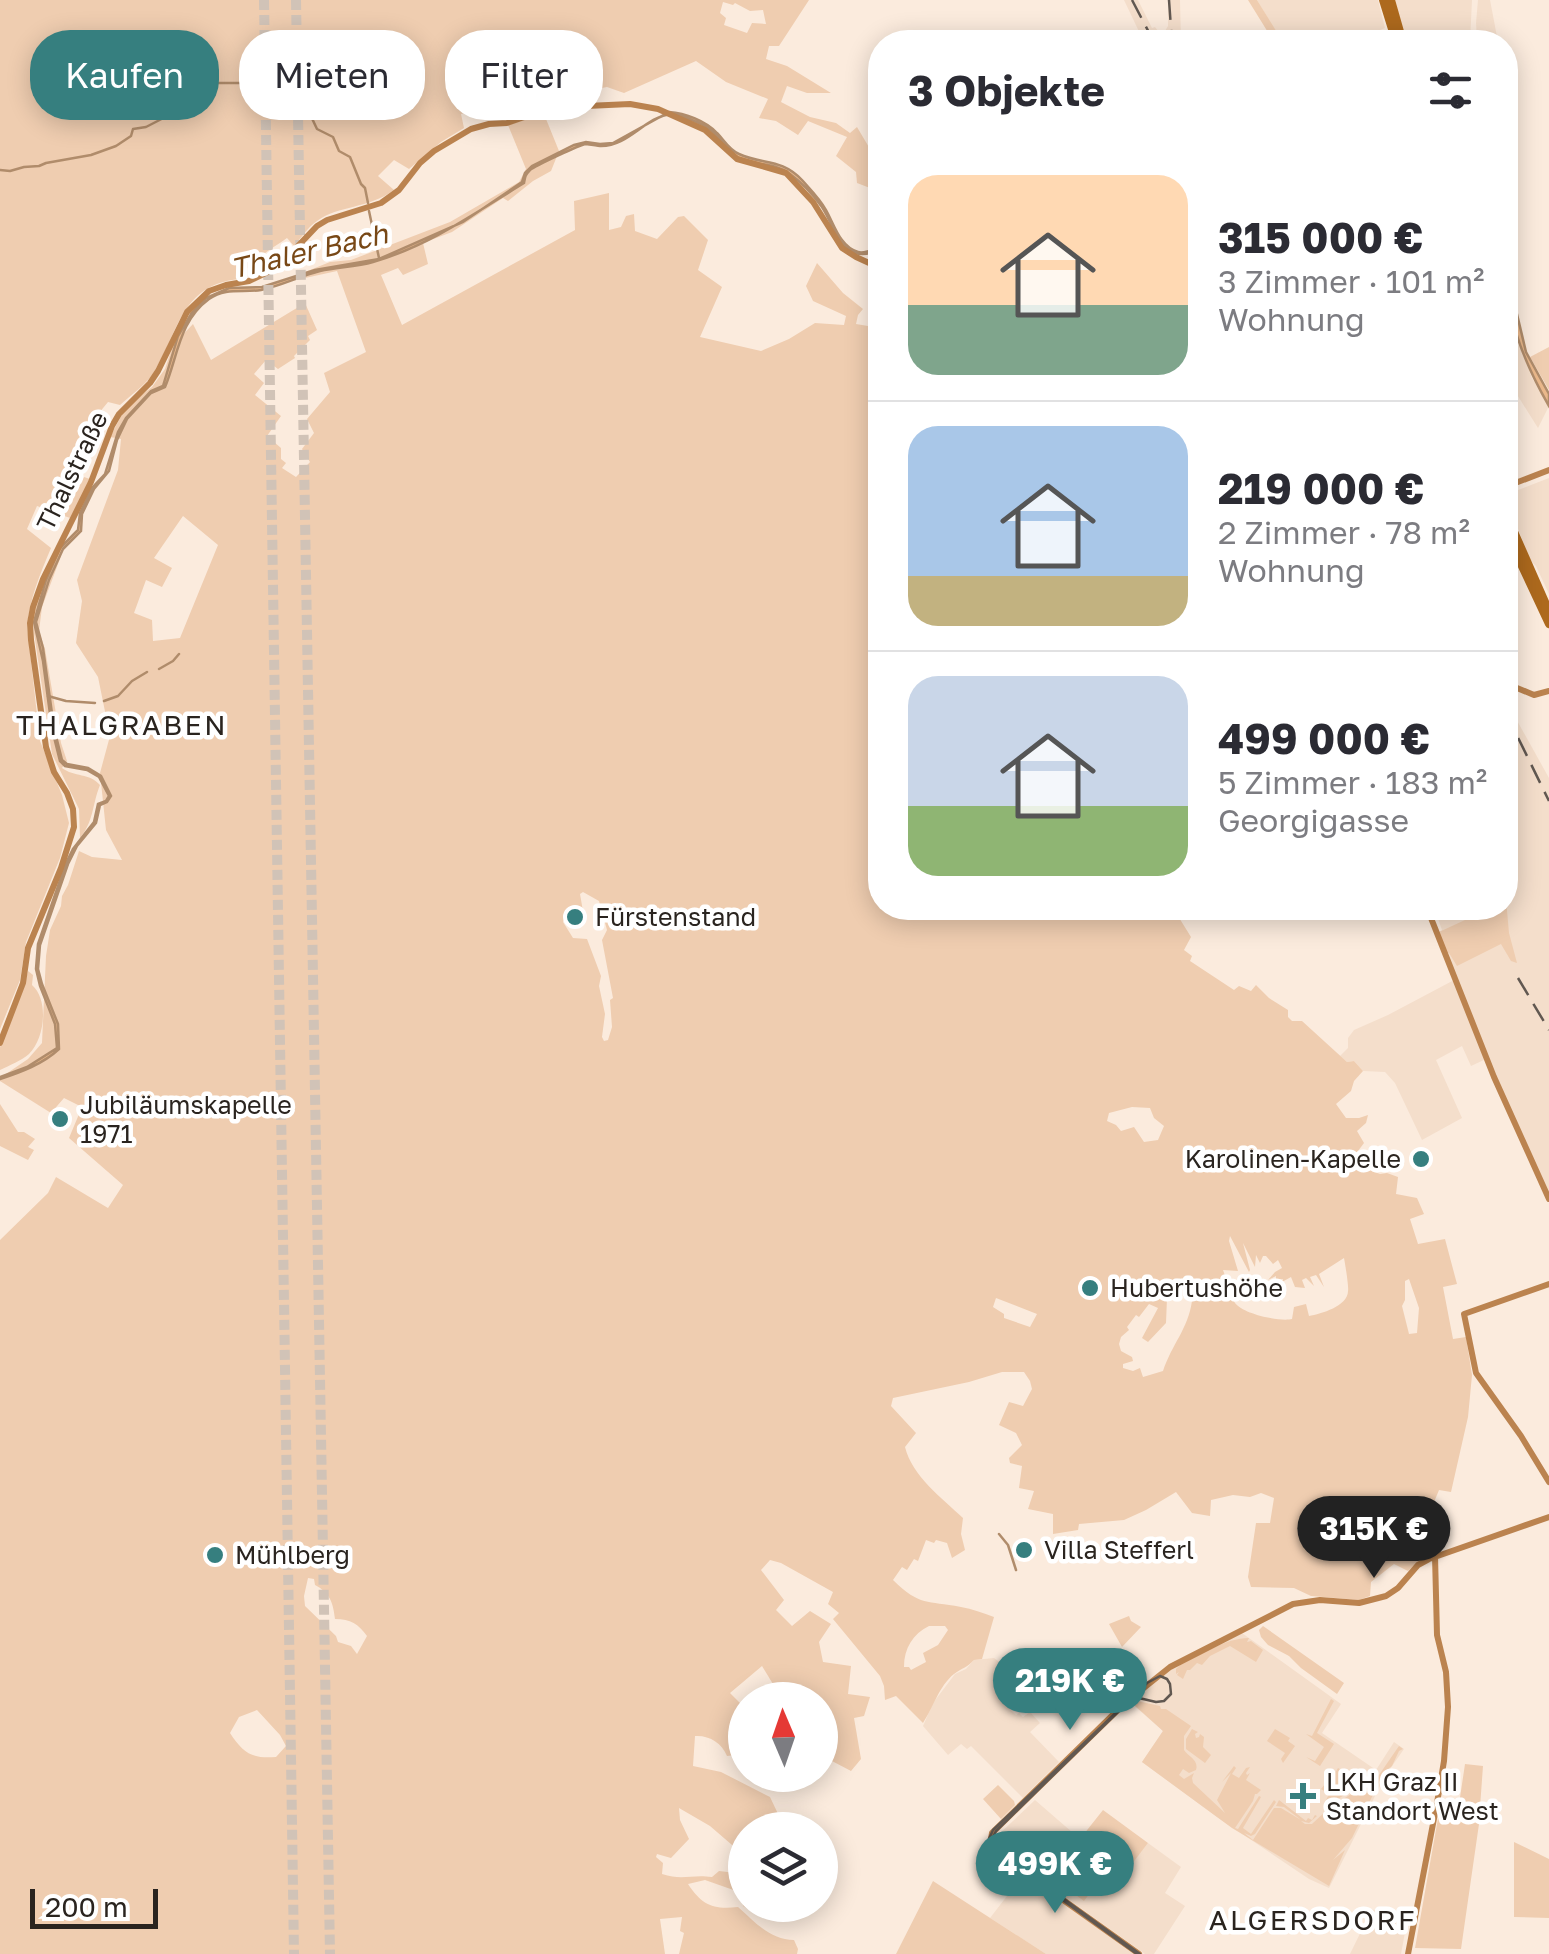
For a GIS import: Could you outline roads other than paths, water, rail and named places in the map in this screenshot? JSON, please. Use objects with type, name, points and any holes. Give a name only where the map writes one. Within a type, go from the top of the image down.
[{"type":"main road","points":[[1383,0],[1394,30]]},
{"type":"main road","points":[[1391,0],[1397,30]]},
{"type":"main road","name":"Thalstraße","points":[[0,1043],[24,983],[28,948],[74,827],[68,793],[54,772],[46,747],[31,640],[33,607],[55,551],[91,482],[112,426],[150,383],[184,317],[200,298],[278,268],[317,226],[381,203],[399,190],[434,151],[471,128],[576,106],[641,104],[706,130],[737,159],[789,176],[814,202],[842,248],[868,263]]},
{"type":"main road","points":[[1518,482],[1549,470]]},
{"type":"main road","points":[[1518,541],[1549,612]]},
{"type":"main road","points":[[1518,558],[1549,624]]},
{"type":"main road","points":[[1518,688],[1534,695],[1549,692]]},
{"type":"main road","points":[[1432,920],[1496,1083],[1549,1199]]},
{"type":"main road","points":[[1549,1284],[1464,1314],[1476,1373],[1549,1482]]},
{"type":"main road","points":[[1139,1954],[995,1854],[990,1844],[992,1833],[1125,1703],[1170,1667],[1294,1604],[1320,1600],[1359,1603],[1386,1596],[1418,1566],[1435,1556],[1549,1517]]},
{"type":"main road","points":[[1408,1954],[1437,1803],[1448,1708],[1446,1672],[1437,1635],[1435,1556]]},
{"type":"waterway","points":[[0,170],[91,155],[116,146],[131,136],[133,129],[146,127],[179,110],[182,99],[197,85],[246,83],[278,92],[309,112],[317,129],[333,137],[339,151],[350,157],[368,203]]},
{"type":"waterway","name":"Thaler Bach","points":[[369,211],[379,258]]},
{"type":"waterway","points":[[159,669],[179,654]]},
{"type":"waterway","points":[[104,701],[118,696],[147,672]]},
{"type":"waterway","points":[[48,696],[95,703]]},
{"type":"waterway","points":[[999,1534],[1008,1545],[1016,1570]]},
{"type":"tunnel","points":[[264,0],[294,1954]]},
{"type":"tunnel","points":[[296,0],[330,1954]]},
{"type":"tram line","points":[[1137,1954],[995,1854],[988,1841],[993,1830],[1147,1683],[1160,1676],[1170,1684],[1171,1694],[1164,1701],[1139,1698],[1127,1703],[996,1831],[991,1841],[996,1853],[1140,1954]]},
{"type":"railway","points":[[1132,0],[1148,30]]},
{"type":"railway","points":[[1169,0],[1171,30]]},
{"type":"railway","points":[[1518,738],[1549,801]]},
{"type":"railway","points":[[1518,978],[1549,1030]]},
{"type":"place","name":"Fürstenstand","points":[[575,917]]},
{"type":"place","name":"Jubiläumskapelle 1971","points":[[60,1119]]},
{"type":"place","name":"Karolinen-Kapelle","points":[[1421,1159]]},
{"type":"place","name":"Hubertushöhe","points":[[1090,1288]]},
{"type":"place","name":"Villa Stefferl","points":[[1024,1550]]},
{"type":"place","name":"Mühlberg","points":[[215,1555]]},
{"type":"place","name":"LKH Graz II Standort West","points":[[1303,1796]]},
{"type":"district","name":"THALGRABEN","points":[[122,725]]},
{"type":"district","name":"ALGERSDORF","points":[[1313,1920]]}]
